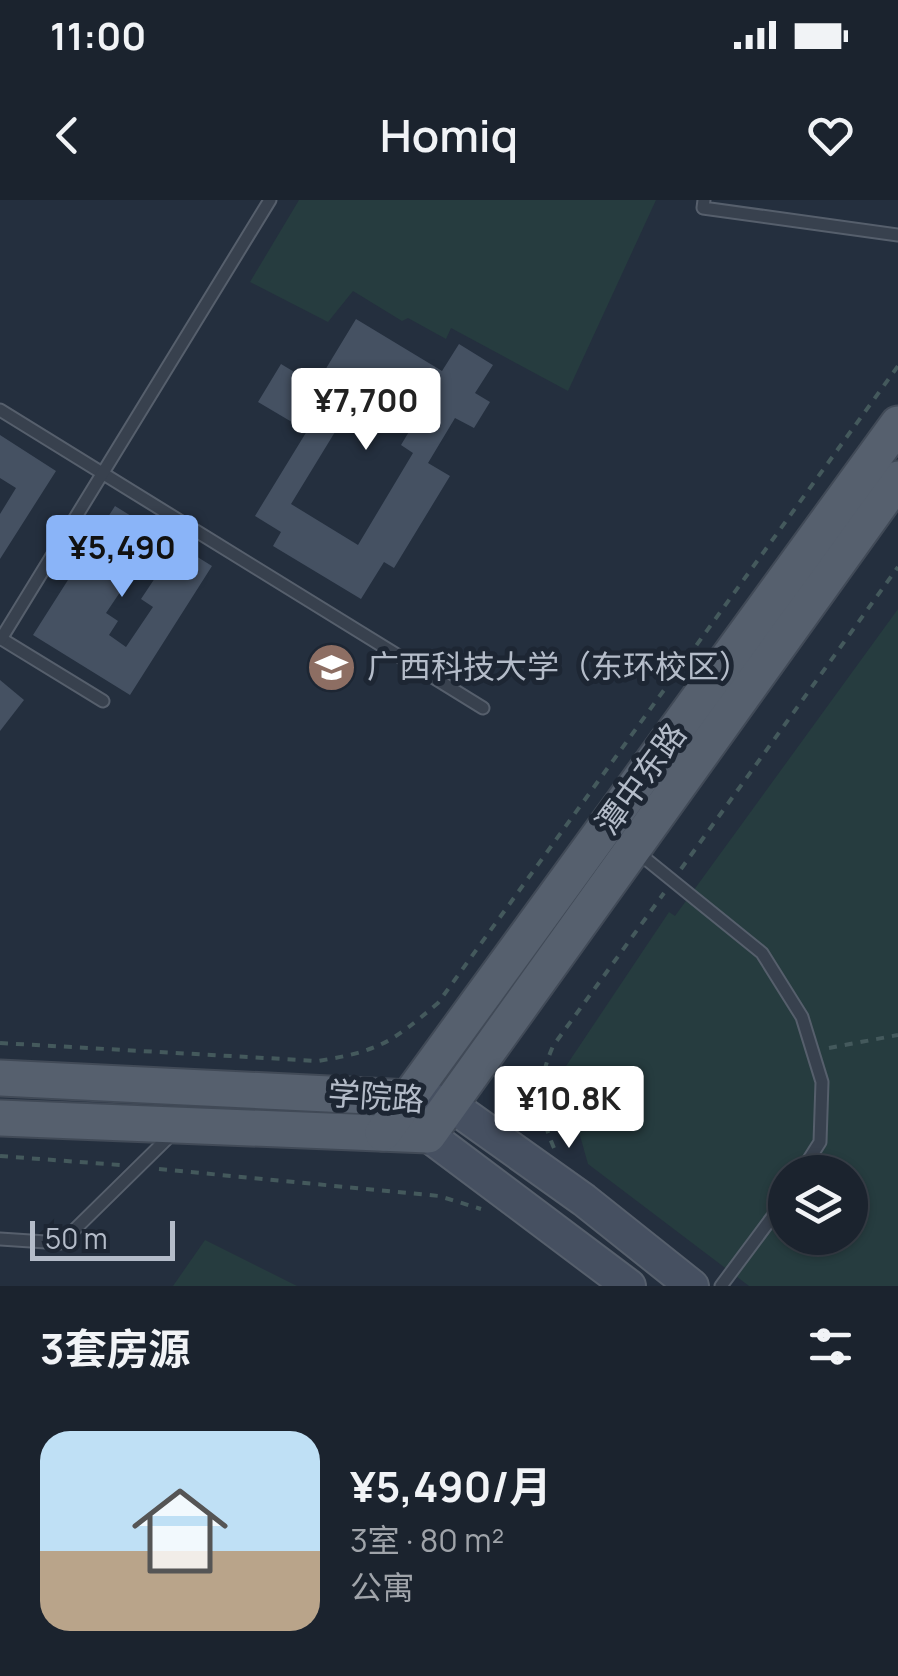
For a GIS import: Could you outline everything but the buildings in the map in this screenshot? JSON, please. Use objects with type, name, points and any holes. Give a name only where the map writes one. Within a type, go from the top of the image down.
[{"type":"main road","name":"潭中东路","points":[[383,1133],[898,424]]},
{"type":"main road","name":"潭中东路","points":[[428,1135],[898,479]]},
{"type":"main road","name":"学院路","points":[[0,1078],[448,1102],[584,1200],[692,1286]]},
{"type":"main road","name":"学院路","points":[[0,1118],[428,1135],[629,1286]]},
{"type":"lane","points":[[103,701],[1,639],[106,475],[270,200]]},
{"type":"lane","points":[[704,200],[703,208],[898,235]]},
{"type":"lane","points":[[0,410],[483,708]]},
{"type":"lane","points":[[633,849],[762,953],[802,1017],[822,1082],[820,1142],[812,1155]]},
{"type":"lane","points":[[0,1239],[60,1244],[181,1125]]},
{"type":"lane","points":[[721,1286],[768,1223]]},
{"type":"path","points":[[0,1043],[318,1061],[370,1052],[397,1038],[438,1003],[898,366]]},
{"type":"path","points":[[812,1050],[898,1036]]},
{"type":"path","points":[[0,1156],[438,1196],[488,1211]]},
{"type":"green space","points":[[299,200],[656,200],[568,391],[451,328],[446,339],[408,318],[402,321],[353,291],[328,322],[250,282]]},
{"type":"green space","points":[[898,609],[898,1286],[749,1286],[588,1164],[562,1072],[669,912],[675,916]]},
{"type":"green space","points":[[205,1240],[297,1286],[173,1286]]},
{"type":"place","name":"广西科技大学（东环校区）","points":[[332,667]]}]
